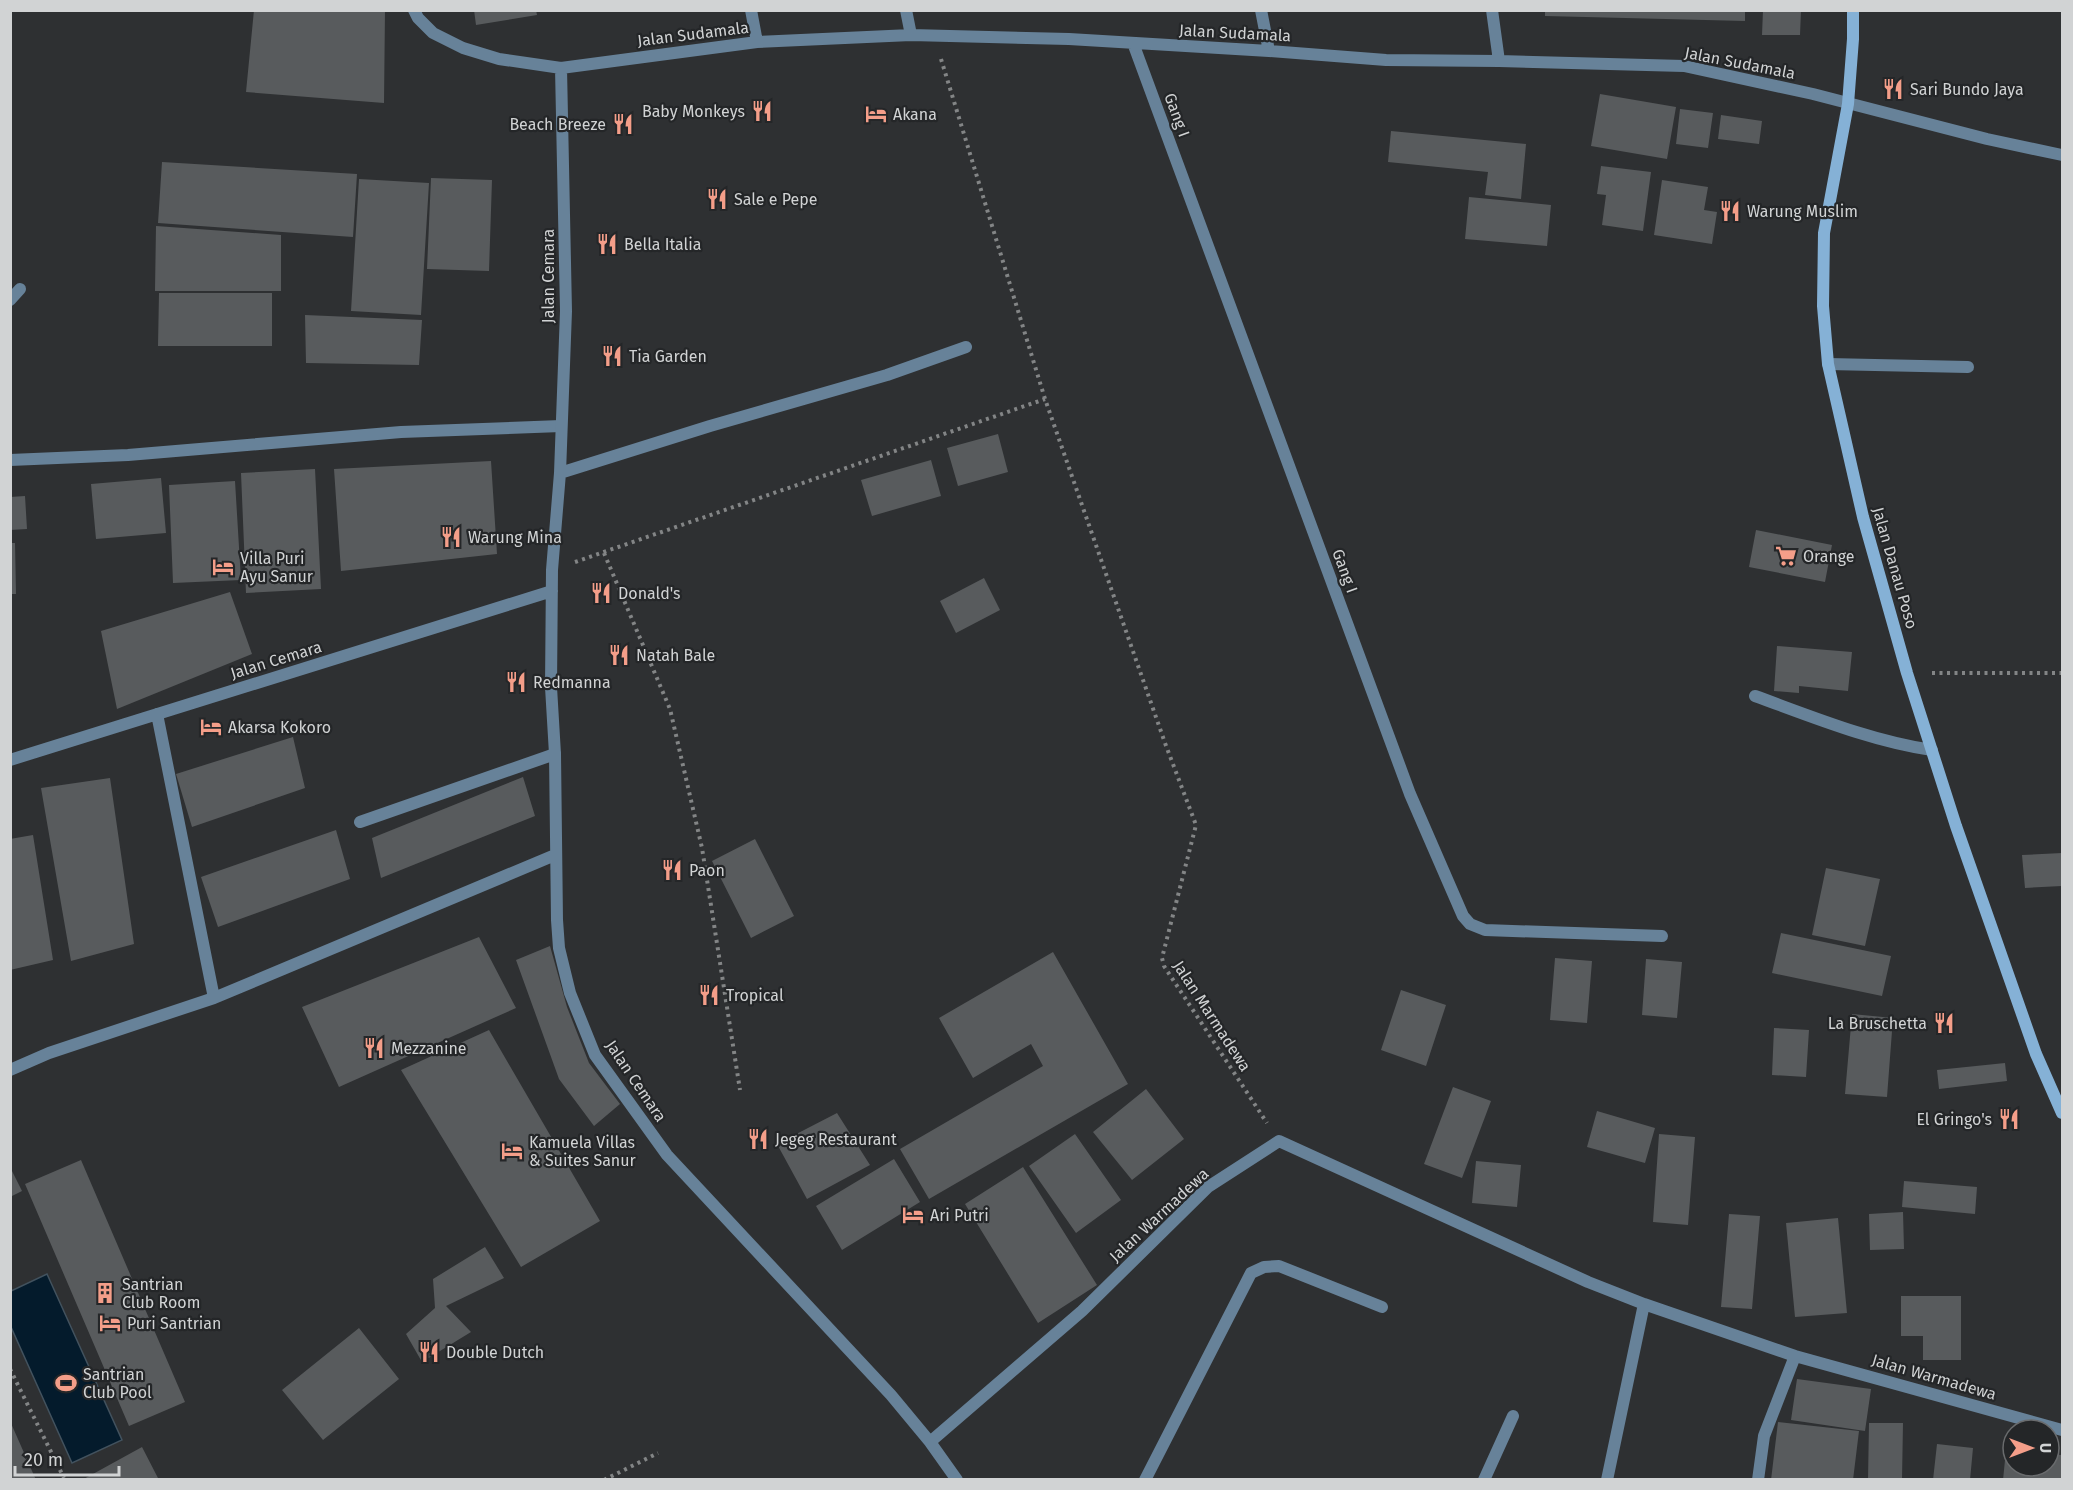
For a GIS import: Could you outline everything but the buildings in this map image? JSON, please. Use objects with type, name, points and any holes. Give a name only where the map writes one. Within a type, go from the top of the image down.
[{"type":"street","name":"Jalan Sudamala","points":[[414,10],[418,18],[433,33],[463,48],[499,60],[561,68],[757,42],[911,35],[1269,51],[1386,60],[1684,66],[2062,155]]},
{"type":"street","points":[[751,10],[757,42]]},
{"type":"street","points":[[906,10],[911,35]]},
{"type":"street","points":[[1261,10],[1269,51]]},
{"type":"street","points":[[1492,10],[1499,61]]},
{"type":"street","name":"Jalan Danau Poso","points":[[1853,10],[1848,104],[1824,233],[1822,306],[1828,364],[1863,517],[1907,673],[1956,826],[2036,1054],[2062,1113]]},
{"type":"street","name":"Gang I","points":[[1133,44],[1410,794],[1463,916],[1470,924],[1485,930],[1662,936]]},
{"type":"street","name":"Jalan Cemara","points":[[561,68],[566,311],[560,473],[552,570],[551,687],[555,754],[555,855],[559,948],[570,993],[595,1055],[667,1155],[891,1395],[930,1442],[954,1478]]},
{"type":"street","points":[[10,300],[20,289]]},
{"type":"street","points":[[560,473],[710,426],[887,375],[966,347]]},
{"type":"street","points":[[1828,364],[1968,367]]},
{"type":"street","points":[[10,460],[128,455],[401,432],[561,426]]},
{"type":"street","name":"Jalan Cemara","points":[[10,760],[552,591]]},
{"type":"street","points":[[1755,696],[1863,734],[1906,746],[1932,750]]},
{"type":"street","points":[[157,714],[214,998]]},
{"type":"street","points":[[360,822],[555,754]]},
{"type":"street","points":[[10,1070],[49,1053],[214,998],[555,855]]},
{"type":"street","name":"Jalan Warmadewa","points":[[930,1442],[1082,1311],[1208,1187],[1279,1141],[1588,1282],[1644,1304],[1796,1356],[2062,1430]]},
{"type":"street","points":[[1145,1479],[1251,1273],[1264,1267],[1279,1266],[1382,1307]]},
{"type":"street","points":[[1606,1479],[1644,1304]]},
{"type":"street","points":[[1758,1479],[1764,1436],[1796,1356]]},
{"type":"street","points":[[1484,1479],[1512,1416]]},
{"type":"path","points":[[552,570],[1045,399],[933,35]]},
{"type":"path","name":"Jalan Marmadewa","points":[[1045,399],[1165,743],[1196,825],[1162,958],[1164,966],[1279,1141]]},
{"type":"path","points":[[604,553],[670,708],[702,848],[740,1090]]},
{"type":"path","points":[[1907,673],[2062,673]]},
{"type":"path","points":[[10,1369],[64,1478]]},
{"type":"path","points":[[604,1479],[658,1453]]},
{"type":"water","name":"Santrian Club Pool","points":[[47,1274],[122,1440],[72,1463],[11,1327],[11,1291]]},
{"type":"place","name":"Sari Bundo Jaya","points":[[1893,89]]},
{"type":"place","name":"Baby Monkeys","points":[[762,111]]},
{"type":"place","name":"Akana","points":[[876,114]]},
{"type":"place","name":"Beach Breeze","points":[[623,124]]},
{"type":"place","name":"Sale e Pepe","points":[[717,199]]},
{"type":"place","name":"Warung Muslim","points":[[1730,211]]},
{"type":"place","name":"Bella Italia","points":[[607,244]]},
{"type":"place","name":"Tia Garden","points":[[612,356]]},
{"type":"place","name":"Warung Mina","points":[[451,537]]},
{"type":"place","name":"Orange","points":[[1786,556]]},
{"type":"place","name":"Villa Puri Ayu Sanur","points":[[223,567]]},
{"type":"place","name":"Donald's","points":[[601,593]]},
{"type":"place","name":"Natah Bale","points":[[619,655]]},
{"type":"place","name":"Redmanna","points":[[516,682]]},
{"type":"place","name":"Akarsa Kokoro","points":[[211,727]]},
{"type":"place","name":"Paon","points":[[672,870]]},
{"type":"place","name":"Tropical","points":[[709,995]]},
{"type":"place","name":"La Bruschetta","points":[[1944,1023]]},
{"type":"place","name":"Mezzanine","points":[[374,1048]]},
{"type":"place","name":"El Gringo's","points":[[2009,1119]]},
{"type":"place","name":"Jegeg Restaurant","points":[[758,1139]]},
{"type":"place","name":"Kamuela Villas & Suites Sanur","points":[[512,1151]]},
{"type":"place","name":"Ari Putri","points":[[913,1215]]},
{"type":"place","name":"Santrian Club Room","points":[[105,1293]]},
{"type":"place","name":"Puri Santrian","points":[[110,1323]]},
{"type":"place","name":"Double Dutch","points":[[429,1352]]},
{"type":"place","name":"Santrian Club Pool","points":[[66,1383]]}]
